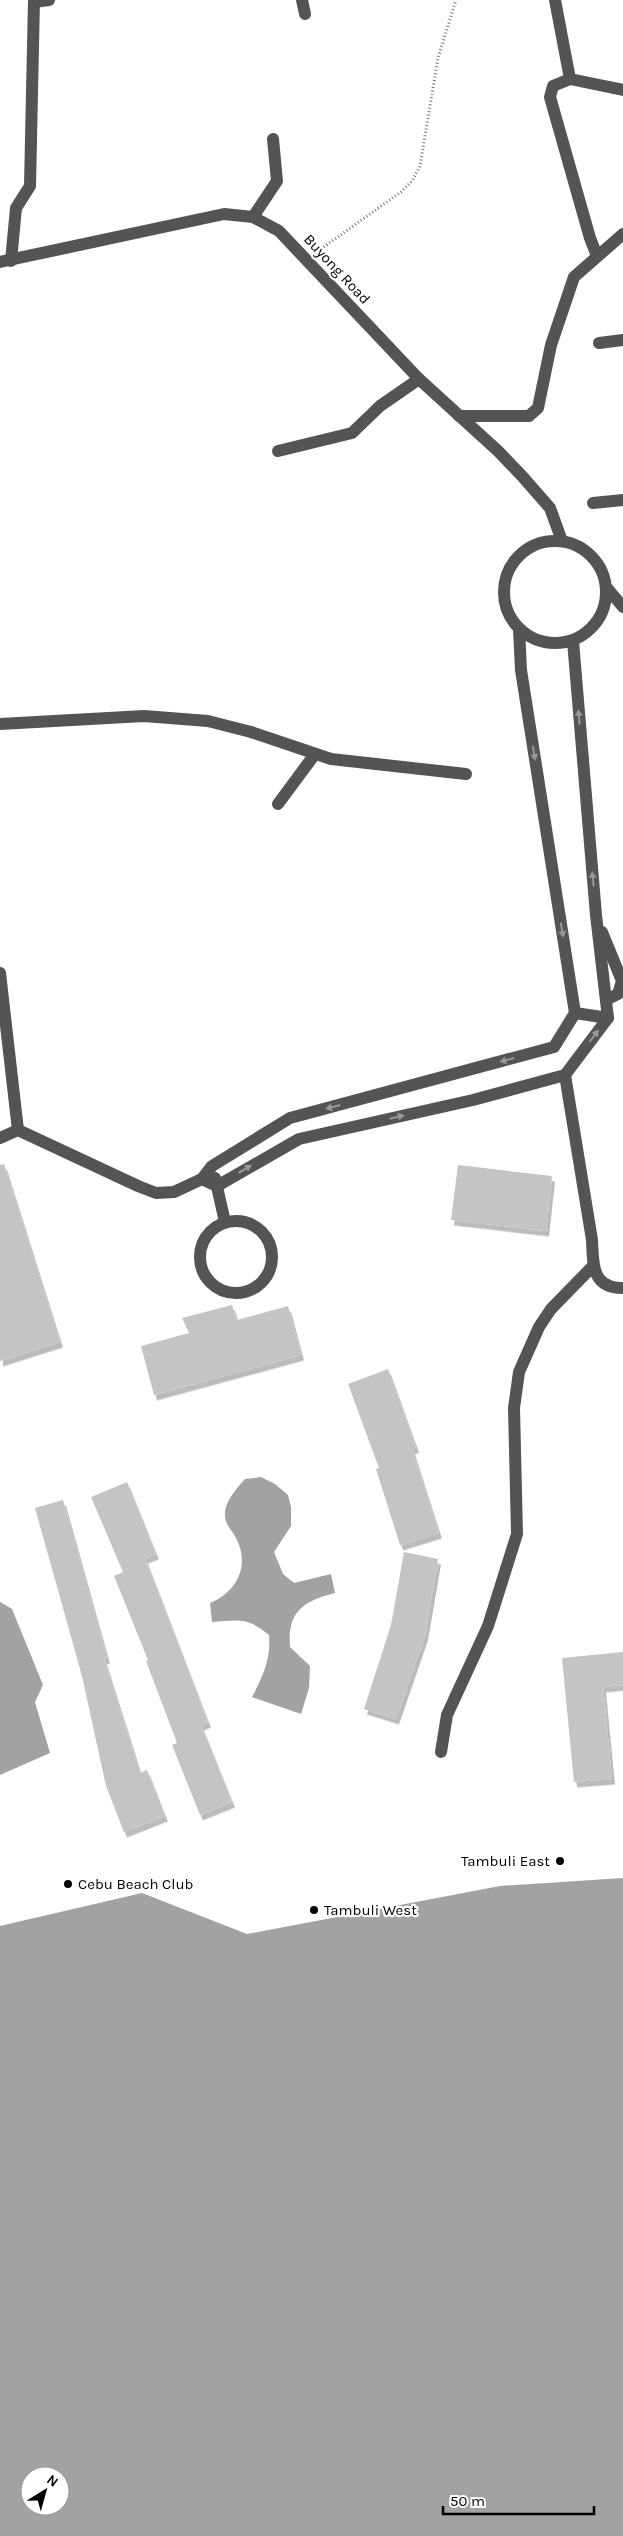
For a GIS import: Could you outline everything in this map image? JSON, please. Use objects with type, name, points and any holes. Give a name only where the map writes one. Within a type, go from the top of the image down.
[{"type":"street","points":[[5,262],[16,208],[30,186],[34,1],[49,0]]},
{"type":"street","points":[[302,0],[305,14]]},
{"type":"street","points":[[555,0],[570,79]]},
{"type":"street","points":[[597,256],[590,238],[550,98],[553,86],[570,79],[623,90]]},
{"type":"street","points":[[253,217],[277,181],[273,139]]},
{"type":"street","name":"Buyong Road","points":[[5,262],[224,214],[253,217],[279,231],[419,379],[498,450],[550,508],[562,540]]},
{"type":"street","points":[[459,416],[530,416],[538,408],[551,346],[574,277],[623,234]]},
{"type":"street","points":[[599,343],[623,340]]},
{"type":"street","points":[[278,451],[352,433],[380,406],[419,379]]},
{"type":"street","points":[[593,503],[623,500]]},
{"type":"street","points":[[0,1138],[18,1130],[156,1193],[174,1192],[202,1179],[212,1166],[290,1118],[554,1047],[575,1013],[522,670],[518,629],[505,607],[503,593],[509,569],[526,550],[544,542],[562,540],[580,546],[597,560],[607,588],[606,600],[595,625],[573,641],[559,644],[544,643],[518,629]]},
{"type":"street","points":[[607,588],[623,607]]},
{"type":"street","points":[[217,1186],[299,1139],[473,1100],[565,1075],[608,1018],[596,915],[573,641]]},
{"type":"street","points":[[0,724],[144,716],[208,721],[251,732],[315,754],[357,763],[466,774]]},
{"type":"street","points":[[278,804],[315,754]]},
{"type":"street","points":[[0,973],[18,1130]]},
{"type":"street","points":[[575,1013],[608,1018]]},
{"type":"street","points":[[565,1075],[592,1240],[592,1266],[599,1281],[612,1288],[623,1288]]},
{"type":"street","points":[[290,1118],[299,1139]]},
{"type":"street","points":[[259,1136],[267,1156]]},
{"type":"street","points":[[212,1166],[225,1222]]},
{"type":"street","points":[[202,1179],[217,1186]]},
{"type":"street","points":[[225,1222],[251,1223],[270,1240],[273,1265],[259,1287],[235,1294],[211,1285],[203,1270],[200,1262],[205,1237],[225,1222]]},
{"type":"street","points":[[442,1752],[447,1715],[488,1626],[517,1534],[514,1408],[518,1372],[539,1326],[551,1309],[592,1266]]},
{"type":"path","points":[[306,260],[401,192],[412,181],[420,166],[438,58],[456,0]]},
{"type":"shaded area","points":[[261,1477],[275,1484],[288,1495],[291,1507],[291,1526],[274,1552],[283,1574],[294,1583],[331,1574],[335,1593],[306,1604],[294,1617],[291,1625],[290,1647],[310,1666],[309,1688],[301,1714],[252,1697],[265,1667],[269,1652],[269,1635],[249,1622],[212,1622],[210,1603],[227,1592],[238,1578],[241,1569],[241,1550],[225,1516],[227,1503],[245,1479]]},
{"type":"shaded area","points":[[0,1602],[12,1609],[43,1685],[35,1702],[50,1753],[0,1775]]},
{"type":"shaded area","points":[[623,1878],[623,2536],[0,2536],[0,1926],[142,1893],[247,1934],[500,1886]]},
{"type":"building","points":[[4,1164],[60,1342],[0,1361],[0,1165]]},
{"type":"building","points":[[458,1165],[552,1176],[546,1231],[451,1220]]},
{"type":"building","points":[[232,1305],[237,1320],[288,1306],[301,1355],[154,1395],[141,1346],[189,1333],[182,1318]]},
{"type":"building","points":[[388,1369],[416,1447],[412,1449],[439,1533],[400,1545],[376,1469],[379,1468],[348,1384]]},
{"type":"building","points":[[127,1482],[156,1554],[145,1558],[208,1722],[201,1725],[232,1802],[200,1815],[172,1745],[177,1743],[146,1661],[148,1660],[114,1576],[123,1572],[91,1497]]},
{"type":"building","points":[[63,1500],[107,1658],[104,1659],[140,1773],[147,1770],[165,1816],[124,1832],[106,1786],[82,1676],[35,1508]]},
{"type":"building","points":[[404,1552],[438,1559],[425,1635],[396,1719],[364,1709],[391,1625]]},
{"type":"building","points":[[623,1652],[623,1685],[603,1687],[612,1779],[574,1782],[562,1658]]},
{"type":"place","name":"Tambuli East","points":[[560,1861]]},
{"type":"place","name":"Cebu Beach Club","points":[[68,1884]]},
{"type":"place","name":"Tambuli West","points":[[314,1910]]}]
